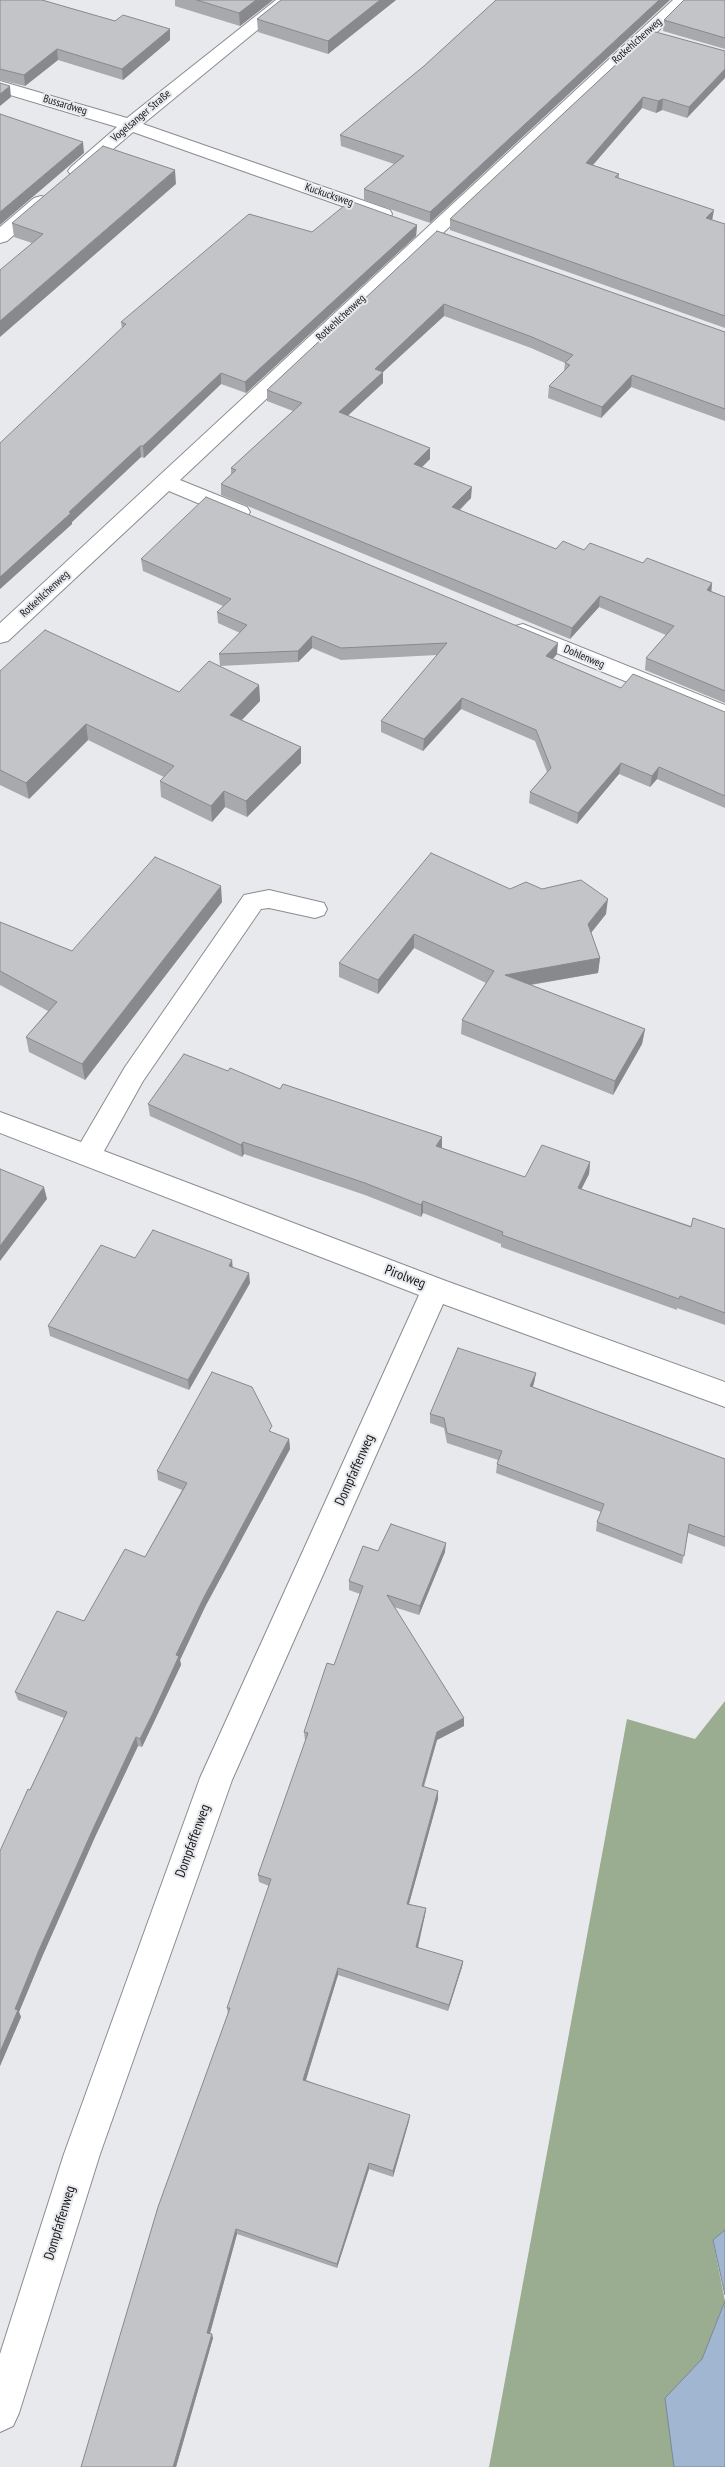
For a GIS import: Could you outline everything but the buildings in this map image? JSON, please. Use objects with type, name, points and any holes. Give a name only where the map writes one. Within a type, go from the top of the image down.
[{"type":"street","name":"Vogelsanger Straße","points":[[65,181],[130,125],[286,0]]},
{"type":"street","name":"Rotkehlchenweg","points":[[0,636],[167,482],[425,229],[683,0]]},
{"type":"street","points":[[645,33],[663,38]]},
{"type":"street","name":"Bussardweg","points":[[0,86],[130,125]]},
{"type":"street","name":"Kuckucksweg","points":[[130,125],[425,229]]},
{"type":"street","points":[[0,237],[51,193]]},
{"type":"street","points":[[167,482],[258,520]]},
{"type":"street","name":"Dohlenweg","points":[[505,624],[725,714]]},
{"type":"street","points":[[87,1156],[134,1074],[253,901],[269,899],[315,909]]},
{"type":"street","name":"Pirolweg","points":[[0,1122],[436,1289],[725,1394]]},
{"type":"street","name":"Dompfaffenweg","points":[[0,2413],[82,2154],[216,1778],[436,1289]]},
{"type":"green space","points":[[725,1701],[725,2230],[713,2241],[725,2301],[702,2359],[666,2398],[674,2467],[489,2467],[627,1719],[695,1739]]},
{"type":"water","points":[[725,2230],[725,2295],[713,2240]]},
{"type":"water","points":[[725,2301],[725,2467],[674,2467],[665,2398],[702,2359]]}]
